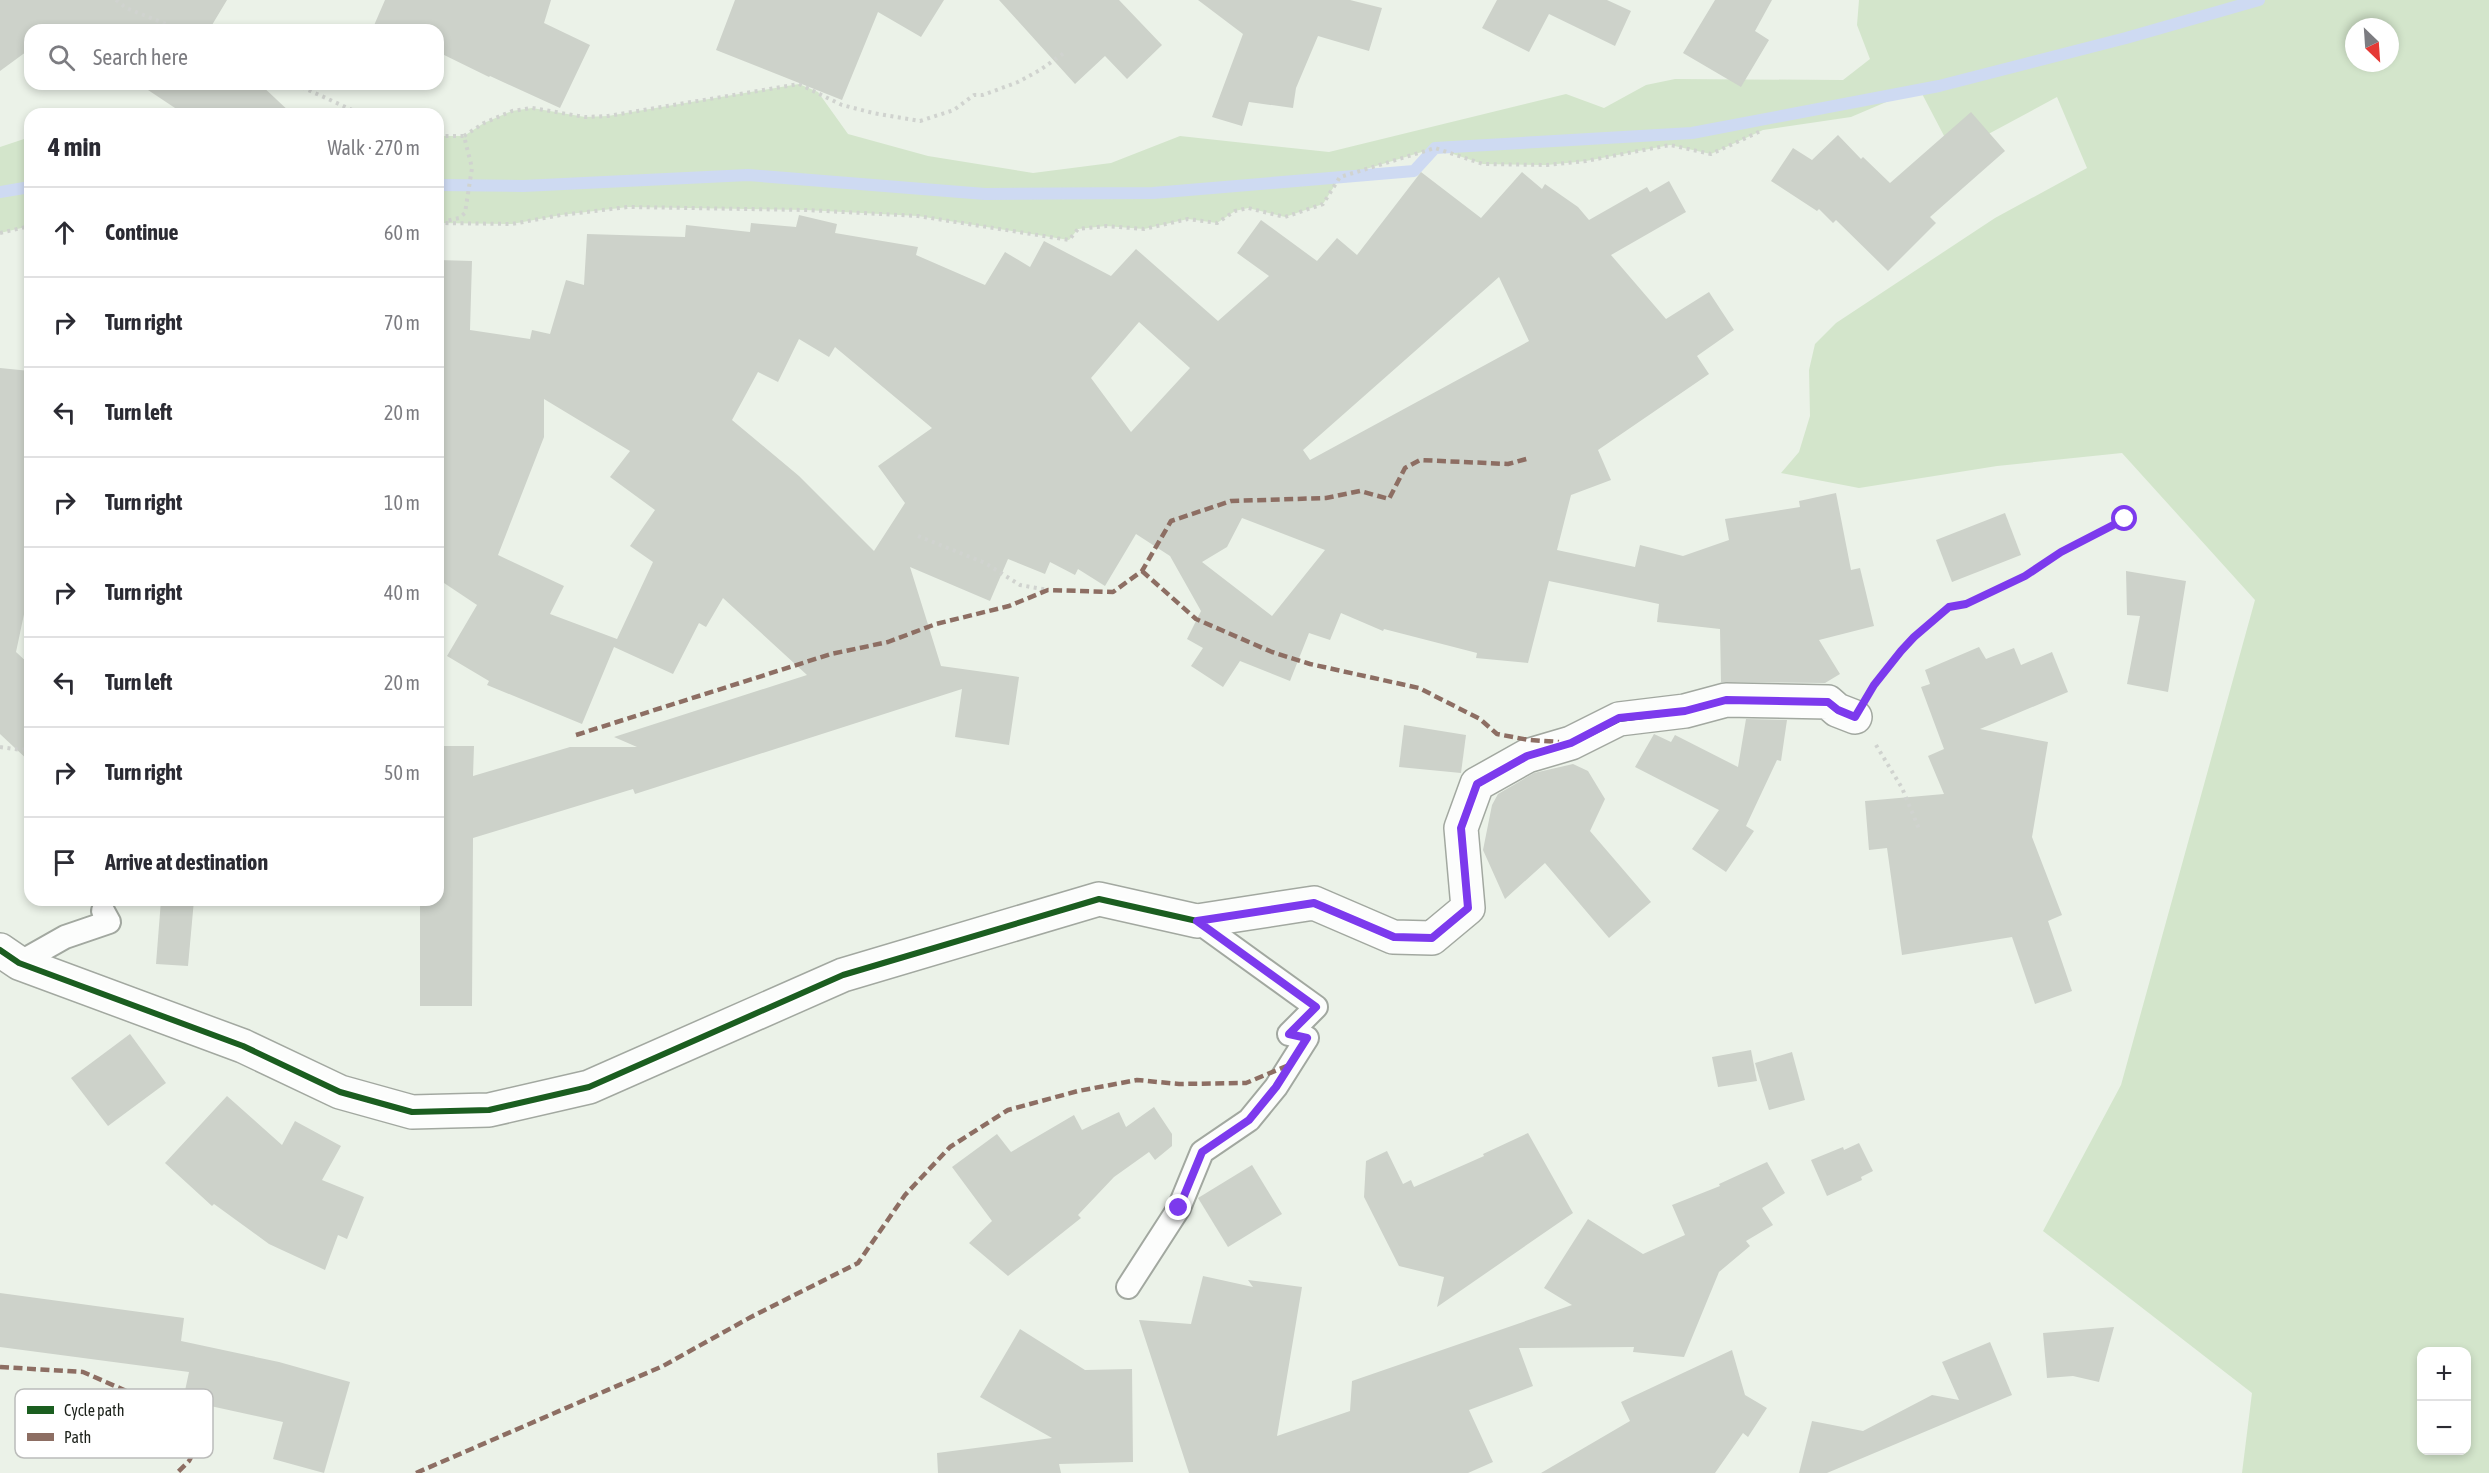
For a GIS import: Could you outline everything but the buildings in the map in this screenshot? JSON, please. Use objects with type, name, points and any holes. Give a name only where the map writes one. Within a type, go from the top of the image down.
[{"type":"street","points":[[9,956],[243,1046],[340,1092],[412,1112],[489,1110],[589,1087],[843,975],[1098,899],[1197,921],[1314,903],[1394,937],[1432,938],[1468,908],[1461,828],[1477,784],[1527,756],[1571,743],[1619,718],[1685,711],[1726,700],[1828,702],[1838,710],[1855,717]]},
{"type":"lane","points":[[9,956],[109,922],[103,911]]},
{"type":"lane","points":[[1128,1287],[1179,1208],[1202,1152],[1249,1120],[1276,1087],[1307,1038],[1289,1034],[1316,1007],[1197,921]]},
{"type":"path","points":[[116,0],[126,8],[166,24]]},
{"type":"path","points":[[444,136],[464,136],[484,123],[512,111],[532,108],[585,117],[608,116],[799,84],[842,105],[920,121],[954,110],[974,95],[983,95],[1018,81],[1040,70],[1064,53]]},
{"type":"path","points":[[308,90],[348,108]]},
{"type":"path","points":[[444,222],[512,224],[561,214],[628,207],[806,210],[918,216],[1069,240],[1078,229],[1106,226],[1144,229],[1188,219],[1217,223],[1235,212],[1248,208],[1285,217],[1323,204],[1340,177],[1435,148],[1482,164],[1547,165],[1670,145],[1711,154],[1763,130]]},
{"type":"path","points":[[444,221],[459,218],[465,213],[472,168],[464,136]]},
{"type":"path","points":[[0,233],[24,227]]},
{"type":"path","points":[[1919,830],[1902,788],[1882,754],[1855,717],[1874,685],[1914,637],[1949,607],[1966,604],[2025,576],[2061,552],[2125,519]]},
{"type":"path","points":[[918,536],[985,563],[1020,585],[1048,590]]},
{"type":"path","points":[[0,747],[24,749]]},
{"type":"green space","points":[[1859,0],[2489,0],[2489,1473],[2242,1473],[2252,1393],[2043,1231],[2121,1085],[2255,600],[2122,453],[1997,466],[1859,488],[1781,473],[1799,452],[1810,416],[1809,370],[1815,344],[1836,323],[1995,218],[2087,168],[2057,97],[1953,153],[1919,88],[1851,117],[1763,130],[1711,154],[1670,145],[1586,161],[1547,165],[1483,164],[1435,148],[1340,177],[1323,204],[1285,217],[1248,208],[1235,211],[1217,223],[1188,219],[1144,229],[1106,226],[1078,229],[1069,240],[918,216],[806,210],[628,207],[512,224],[444,223],[444,136],[464,136],[484,123],[512,111],[532,108],[585,117],[608,116],[799,84],[818,92],[848,134],[928,156],[1033,173],[1111,163],[1180,136],[1329,152],[1566,94],[1604,108],[1646,85],[1675,79],[1843,80],[1870,59],[1857,25]]},
{"type":"green space","points":[[24,139],[24,227],[0,233],[0,147]]},
{"type":"waterway","points":[[444,185],[523,186],[748,175],[985,194],[1153,193],[1414,171],[1435,148],[1692,133],[1939,86],[2126,38],[2259,0]]},
{"type":"waterway","points":[[0,192],[24,188]]},
{"type":"marked path","points":[[576,735],[831,654],[888,642],[936,624],[1009,606],[1048,590],[1113,592],[1142,571],[1171,521],[1231,501],[1326,498],[1360,491],[1389,499],[1405,468],[1420,460],[1508,464],[1530,458]]},
{"type":"marked path","points":[[1142,571],[1196,619],[1272,652],[1310,664],[1419,688],[1480,719],[1497,734],[1529,740],[1559,742]]},
{"type":"marked path","points":[[416,1473],[663,1366],[751,1317],[858,1263],[905,1195],[950,1147],[1008,1110],[1078,1091],[1137,1080],[1179,1084],[1246,1083],[1289,1065]]},
{"type":"marked path","points":[[0,1367],[83,1372],[122,1389]]},
{"type":"marked path","points":[[177,1473],[191,1458]]},
{"type":"cycle path","points":[[0,950],[19,963],[243,1046],[340,1092],[412,1112],[489,1110],[589,1087],[843,975],[1099,899],[1197,921],[1314,903],[1393,937],[1432,938],[1468,908],[1461,828],[1477,784],[1527,756],[1571,743],[1619,719],[1685,711],[1726,700],[1828,702],[1837,710],[1855,717]]},
{"type":"route","points":[[1179,1208],[1202,1152],[1249,1120],[1276,1087],[1307,1038],[1289,1034],[1316,1007],[1197,921],[1314,903],[1394,937],[1432,938],[1468,908],[1461,828],[1477,784],[1527,756],[1571,743],[1619,718],[1685,711],[1726,700],[1828,702],[1838,710],[1855,717],[1874,685],[1901,651],[1949,607],[1966,604],[2025,576],[2061,552],[2125,519]]}]
